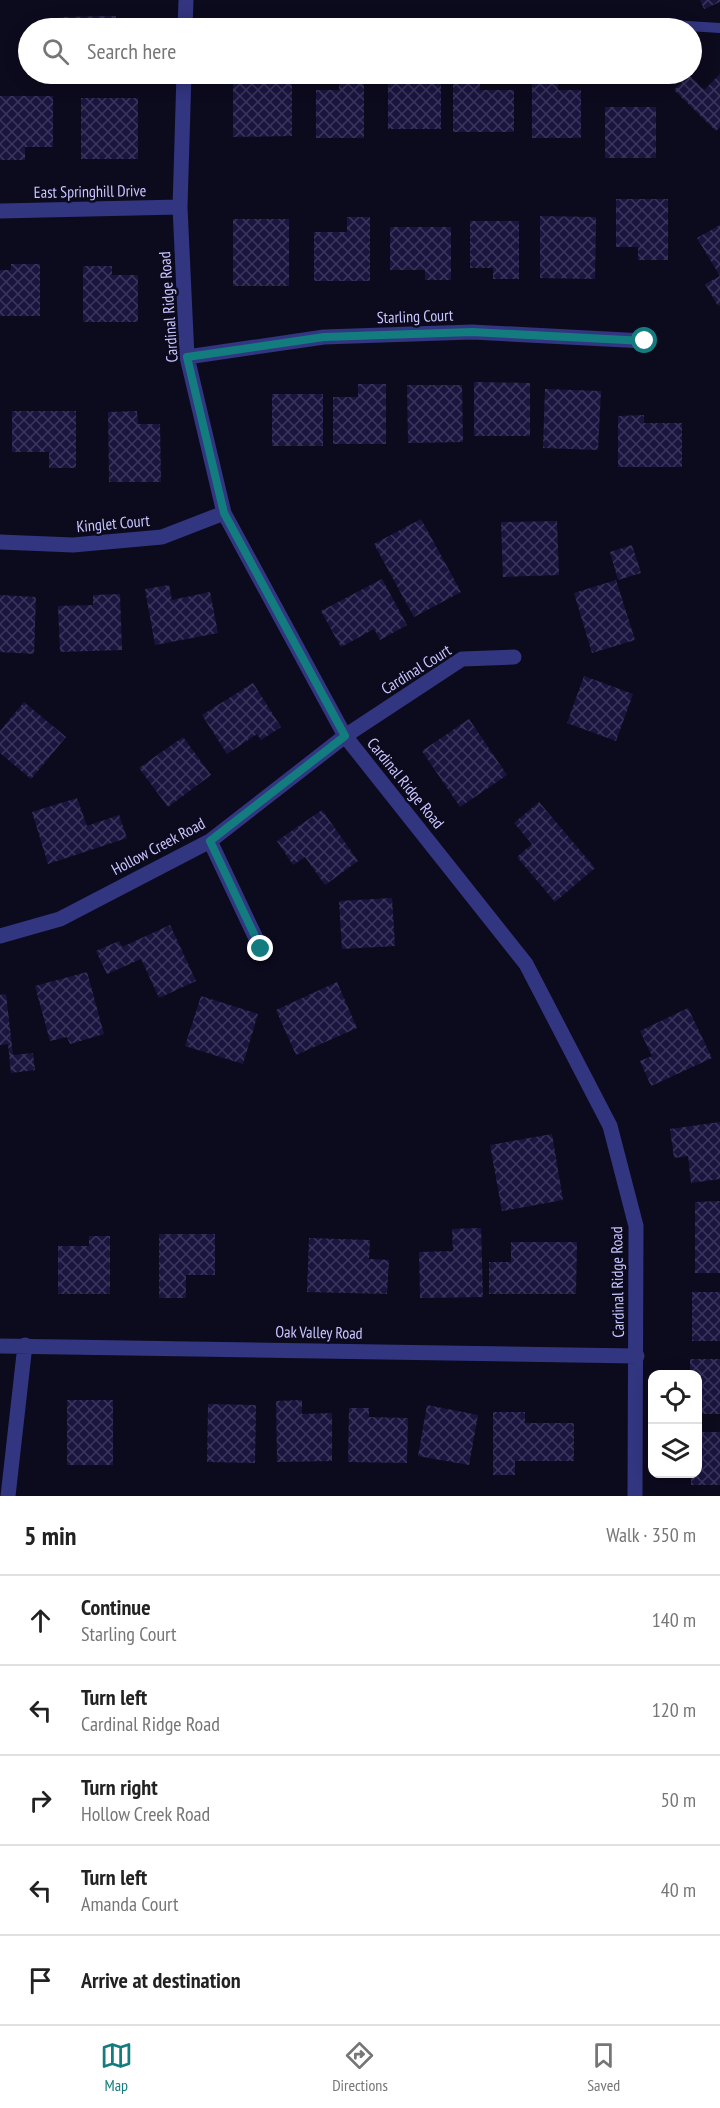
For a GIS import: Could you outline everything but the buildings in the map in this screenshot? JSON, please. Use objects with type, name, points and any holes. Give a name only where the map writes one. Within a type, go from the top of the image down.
[{"type":"street","points":[[185,18],[186,0]]},
{"type":"street","name":"Cardinal Ridge Road","points":[[184,84],[180,207],[187,357],[224,513],[345,736],[526,964],[610,1126],[636,1226],[635,1496]]},
{"type":"street","name":"East Springhill Drive","points":[[0,211],[180,207]]},
{"type":"street","name":"Starling Court","points":[[187,357],[324,337],[347,336],[472,332],[645,341]]},
{"type":"street","name":"Kinglet Court","points":[[0,542],[73,545],[162,537],[224,513]]},
{"type":"street","name":"Cardinal Court","points":[[345,736],[462,659],[514,657]]},
{"type":"street","name":"Hollow Creek Road","points":[[0,936],[60,919],[210,841],[345,736]]},
{"type":"street","points":[[210,841],[261,949]]},
{"type":"street","name":"Oak Valley Road","points":[[0,1346],[637,1356]]},
{"type":"street","points":[[8,1496],[25,1346]]},
{"type":"lane","points":[[702,27],[720,28]]},
{"type":"route","points":[[261,949],[210,841],[345,736],[224,513],[187,357],[324,337],[472,332],[645,341]]}]
